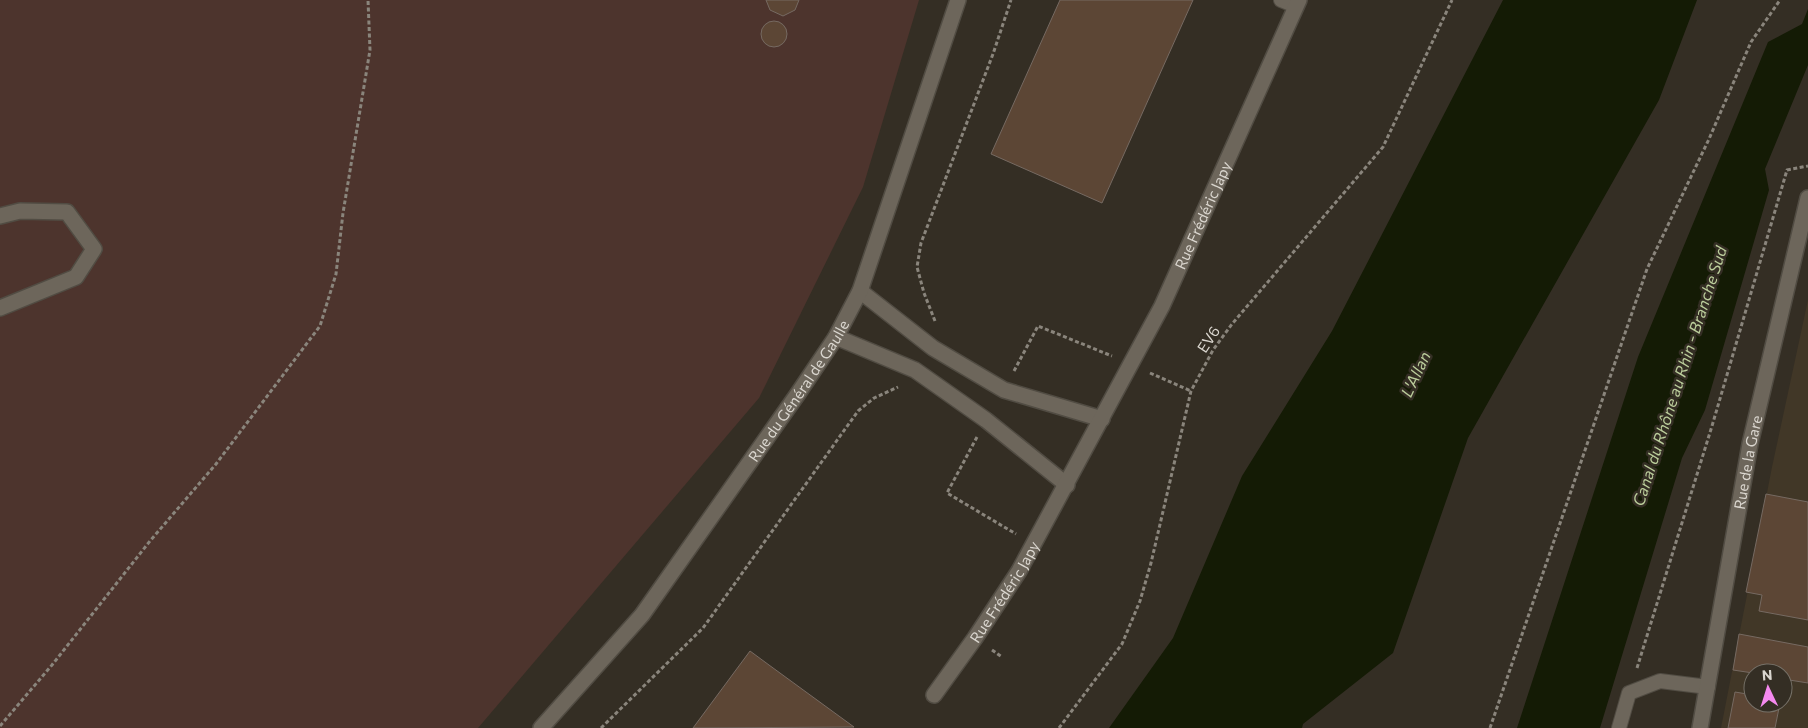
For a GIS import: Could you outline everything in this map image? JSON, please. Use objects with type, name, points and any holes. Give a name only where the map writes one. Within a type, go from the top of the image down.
[{"type":"street","name":"Rue du Général de Gaulle","points":[[541,728],[642,616],[836,337],[860,291],[958,0]]},
{"type":"street","name":"Rue Frédéric Japy","points":[[934,695],[1020,571],[1132,364],[1162,306],[1298,3]]},
{"type":"street","name":"Rue de la Gare","points":[[1700,728],[1750,444],[1808,198]]},
{"type":"street","points":[[0,216],[20,211],[66,212],[94,250],[76,277],[0,308]]},
{"type":"street","points":[[860,291],[933,348],[1004,390],[1102,419]]},
{"type":"street","points":[[836,337],[915,370],[986,420],[1068,485]]},
{"type":"lane","name":"Rue Frédéric Japy","points":[[1281,0],[1298,3]]},
{"type":"lane","points":[[1618,728],[1629,693],[1660,681],[1708,687]]},
{"type":"path","points":[[0,726],[52,665],[150,541],[216,464],[320,326],[336,274],[342,213],[370,50],[368,0]]},
{"type":"path","points":[[933,348],[939,329],[932,316],[917,267],[921,243],[993,54],[1011,0]]},
{"type":"path","name":"EV6","points":[[1059,728],[1122,644],[1140,601],[1151,564],[1191,391],[1213,350],[1232,324],[1383,147],[1452,0]]},
{"type":"path","points":[[1490,728],[1646,269],[1709,139],[1750,42],[1780,0]]},
{"type":"path","points":[[1629,693],[1712,426],[1787,170],[1808,166]]},
{"type":"path","points":[[1004,390],[1038,326],[1132,364]]},
{"type":"path","points":[[601,728],[703,628],[858,412],[874,398],[894,390],[904,383],[915,370]]},
{"type":"path","points":[[1148,371],[1191,391]]},
{"type":"path","points":[[986,420],[947,493],[1020,537]]},
{"type":"path","points":[[975,638],[1002,657]]},
{"type":"shaded area","points":[[0,0],[919,0],[863,187],[759,398],[478,728],[0,728]]},
{"type":"shaded area","points":[[1808,300],[1808,728],[1721,728],[1772,467]]},
{"type":"water","name":"L'Allan","points":[[1503,0],[1697,0],[1659,100],[1468,438],[1393,653],[1303,724],[1302,728],[1109,728],[1173,638],[1242,476],[1332,331]]},
{"type":"water","name":"Canal du Rhône au Rhin - Branche Sud","points":[[1808,9],[1808,65],[1765,169],[1769,190],[1705,410],[1682,458],[1600,728],[1517,728],[1638,357],[1768,42],[1802,24]]},
{"type":"building","points":[[766,0],[799,0],[795,10],[783,16],[770,10]]},
{"type":"building","points":[[1060,0],[1193,0],[1102,203],[991,154]]},
{"type":"building","points":[[774,21],[783,25],[787,34],[783,43],[774,47],[765,43],[761,34],[765,25]]},
{"type":"building","points":[[1766,494],[1808,502],[1808,620],[1759,611],[1762,595],[1746,592]]},
{"type":"building","points":[[1739,634],[1808,647],[1808,683],[1793,681],[1793,663],[1743,663],[1743,672],[1733,670]]},
{"type":"building","points":[[750,651],[769,665],[854,727],[693,728]]},
{"type":"building","points":[[1735,692],[1743,693],[1743,713],[1778,713],[1775,728],[1728,728]]}]
